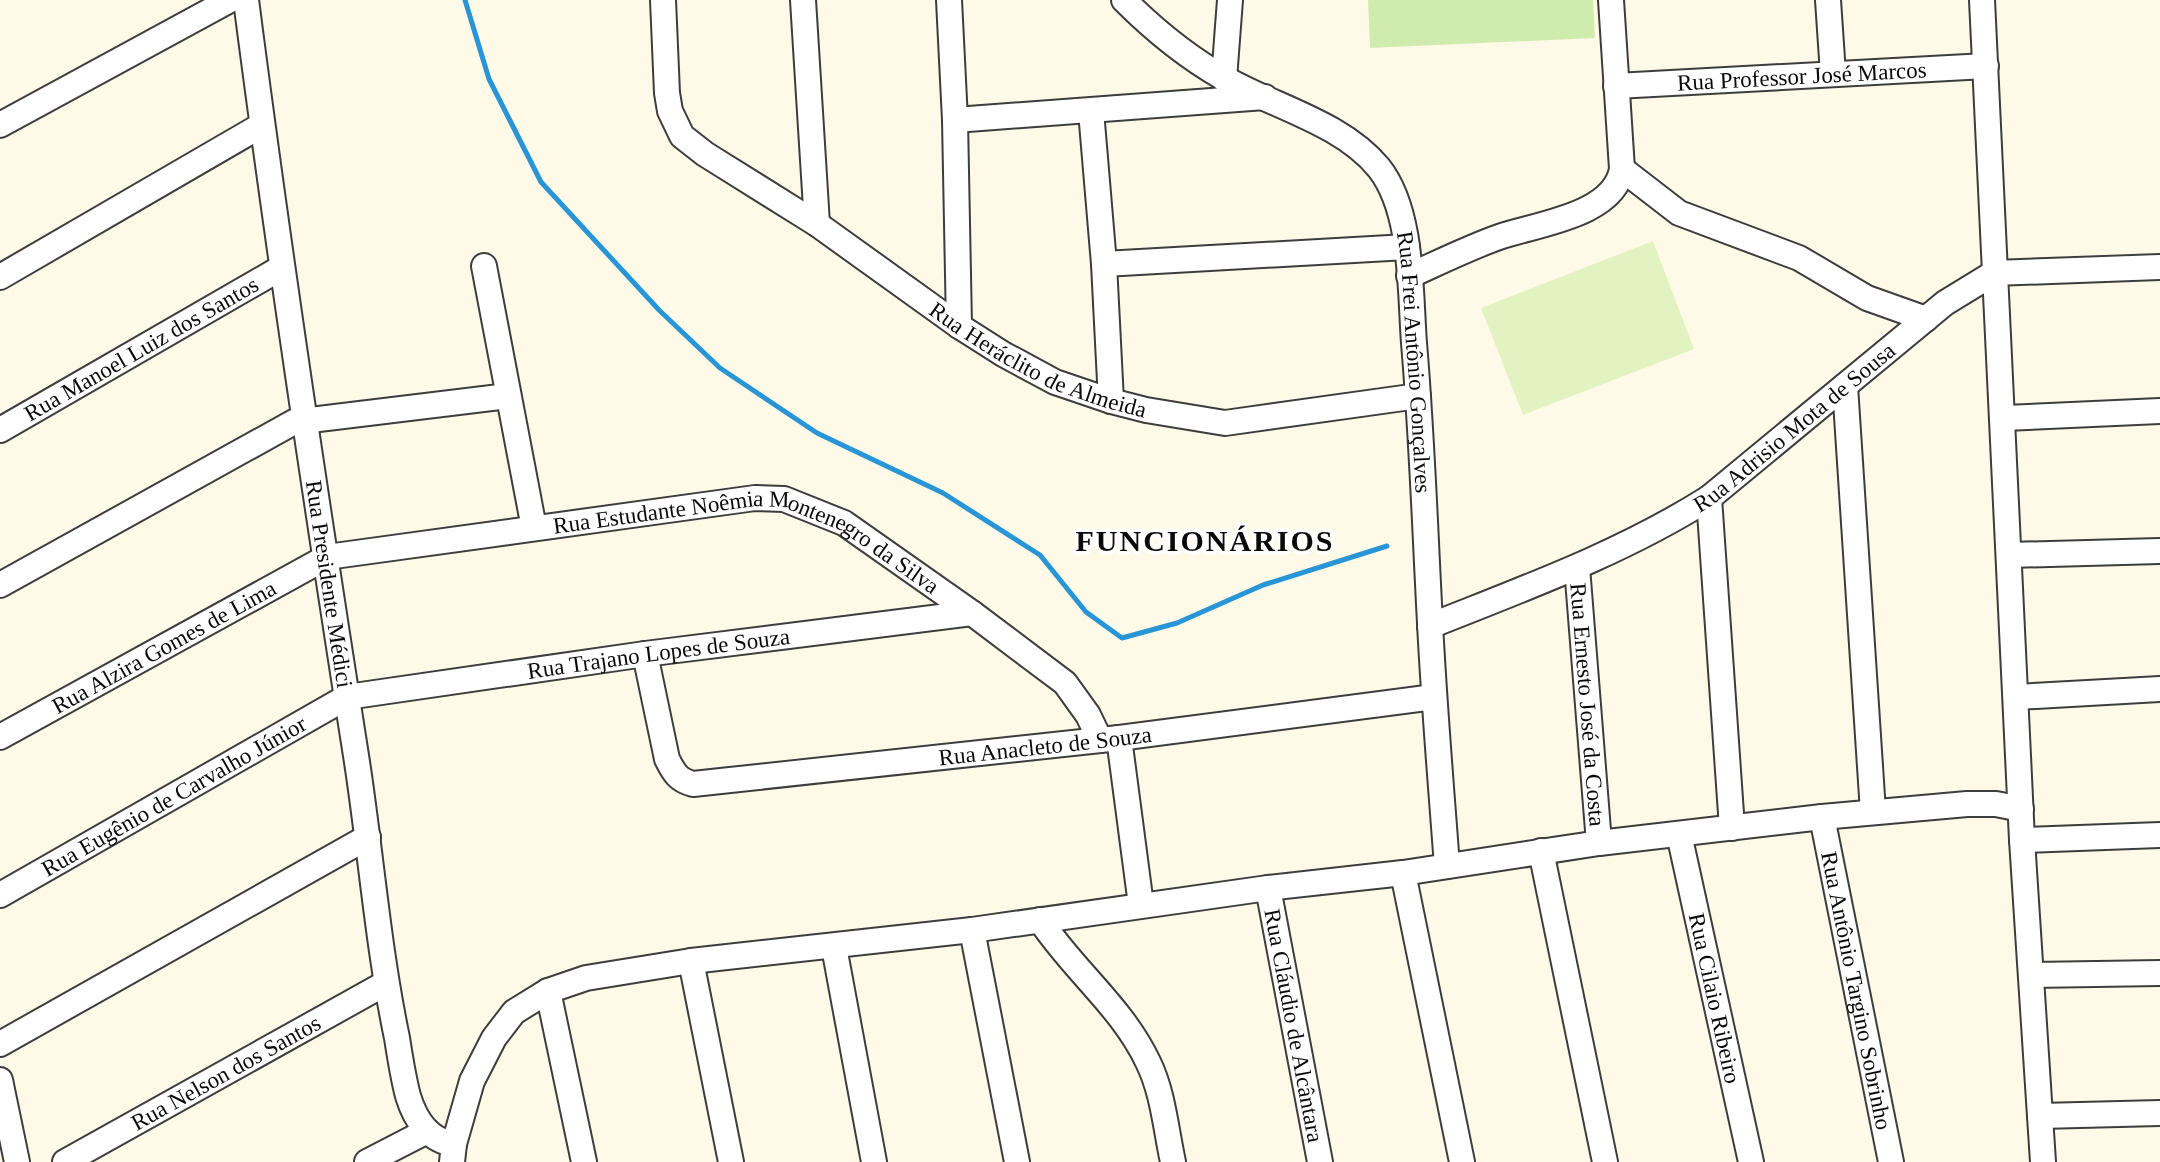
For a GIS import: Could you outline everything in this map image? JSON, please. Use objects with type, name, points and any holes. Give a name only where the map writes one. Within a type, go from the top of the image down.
[{"type":"street","points":[[0,125],[230,0]]},
{"type":"street","name":"Rua Presidente Médici","points":[[246,0],[281,268],[369,837],[386,983],[408,1097],[426,1131]]},
{"type":"street","name":"Rua Heráclito de Almeida","points":[[663,0],[670,111],[682,136],[705,154],[817,224],[959,326],[1055,382],[1111,401],[1181,417],[1225,423],[1419,396]]},
{"type":"street","points":[[803,0],[817,224]]},
{"type":"street","points":[[949,0],[955,120],[959,326]]},
{"type":"street","name":"Rua Frei Antônio Gonçalves","points":[[1124,0],[1157,32],[1224,79],[1266,97],[1362,151],[1380,170],[1397,201],[1407,247],[1419,396],[1434,697],[1447,866]]},
{"type":"street","points":[[1224,79],[1230,0]]},
{"type":"street","points":[[1409,276],[1501,236],[1577,214],[1612,192],[1622,169],[1611,0]]},
{"type":"street","points":[[1828,0],[1833,74]]},
{"type":"street","points":[[1982,0],[2022,840],[2043,1162]]},
{"type":"street","name":"Rua Professor José Marcos","points":[[1616,86],[1986,66]]},
{"type":"street","points":[[955,120],[1266,97]]},
{"type":"street","points":[[1091,111],[1104,264],[1111,401]]},
{"type":"street","points":[[0,276],[262,125]]},
{"type":"street","points":[[1622,169],[1679,213],[1799,258],[1867,298],[1926,319]]},
{"type":"street","points":[[1104,264],[1407,247]]},
{"type":"street","points":[[484,266],[534,528]]},
{"type":"street","name":"Rua Adrisio Mota de Sousa","points":[[1430,626],[1577,567],[1644,536],[1709,498],[1945,303],[1994,273],[2160,267]]},
{"type":"street","name":"Rua Manoel Luiz dos Santos","points":[[0,430],[281,268]]},
{"type":"street","points":[[1845,386],[1873,812]]},
{"type":"street","points":[[0,585],[284,426],[305,420],[509,396]]},
{"type":"street","points":[[2004,418],[2160,411]]},
{"type":"street","name":"Rua Estudante Noêmia Montenegro da Silva","points":[[327,557],[755,498],[784,499],[844,523],[972,613],[1065,683],[1088,715],[1110,739]]},
{"type":"street","points":[[1709,498],[1732,828]]},
{"type":"street","points":[[2010,555],[2160,551]]},
{"type":"street","name":"Rua Alzira Gomes de Lima","points":[[0,737],[327,557]]},
{"type":"street","name":"Rua Ernesto José da Costa","points":[[1577,567],[1599,843]]},
{"type":"street","name":"Rua Trajano Lopes de Souza","points":[[347,697],[645,654],[972,613]]},
{"type":"street","name":"Rua Anacleto de Souza","points":[[645,654],[667,760],[683,782],[702,784],[1110,739],[1434,697]]},
{"type":"street","points":[[2016,696],[2160,689]]},
{"type":"street","name":"Rua Eugênio de Carvalho Júnior","points":[[0,895],[347,697]]},
{"type":"street","points":[[1110,739],[1141,905]]},
{"type":"street","points":[[367,1162],[426,1131],[453,1153],[472,1080],[494,1038],[514,1012],[548,990],[586,978],[691,961],[972,930],[1268,888],[1403,873],[1599,843],[1822,817],[1967,804],[1996,804],[2021,809]]},
{"type":"street","name":"Rua Antônio Targino Sobrinho","points":[[1822,817],[1891,1162]]},
{"type":"street","name":"Rua Cilaio Ribeiro","points":[[1679,834],[1751,1162]]},
{"type":"street","points":[[2022,840],[2160,835]]},
{"type":"street","points":[[0,1044],[369,837]]},
{"type":"street","points":[[1541,851],[1605,1162]]},
{"type":"street","points":[[1403,873],[1462,1162]]},
{"type":"street","name":"Rua Cláudio de Alcântara","points":[[1268,888],[1320,1162]]},
{"type":"street","points":[[1040,920],[1060,949],[1102,993],[1132,1033],[1149,1064],[1159,1096],[1173,1162]]},
{"type":"street","points":[[972,930],[1017,1162]]},
{"type":"street","points":[[834,947],[874,1162]]},
{"type":"street","points":[[691,961],[731,1162]]},
{"type":"street","points":[[2032,975],[2160,973]]},
{"type":"street","name":"Rua Nelson dos Santos","points":[[65,1162],[386,983]]},
{"type":"street","points":[[548,990],[584,1162]]},
{"type":"street","points":[[0,1080],[10,1153]]},
{"type":"street","points":[[2040,1116],[2160,1113]]},
{"type":"green space","points":[[1368,0],[1593,0],[1595,38],[1370,48]]},
{"type":"green space","points":[[1653,241],[1694,349],[1523,415],[1481,308]]},
{"type":"waterway","points":[[465,0],[489,79],[541,182],[659,310],[720,368],[817,433],[943,493],[1040,555],[1086,612],[1122,638],[1177,623],[1263,585],[1387,546]]},
{"type":"district","name":"FUNCIONÁRIOS","points":[[1205,540]]}]
